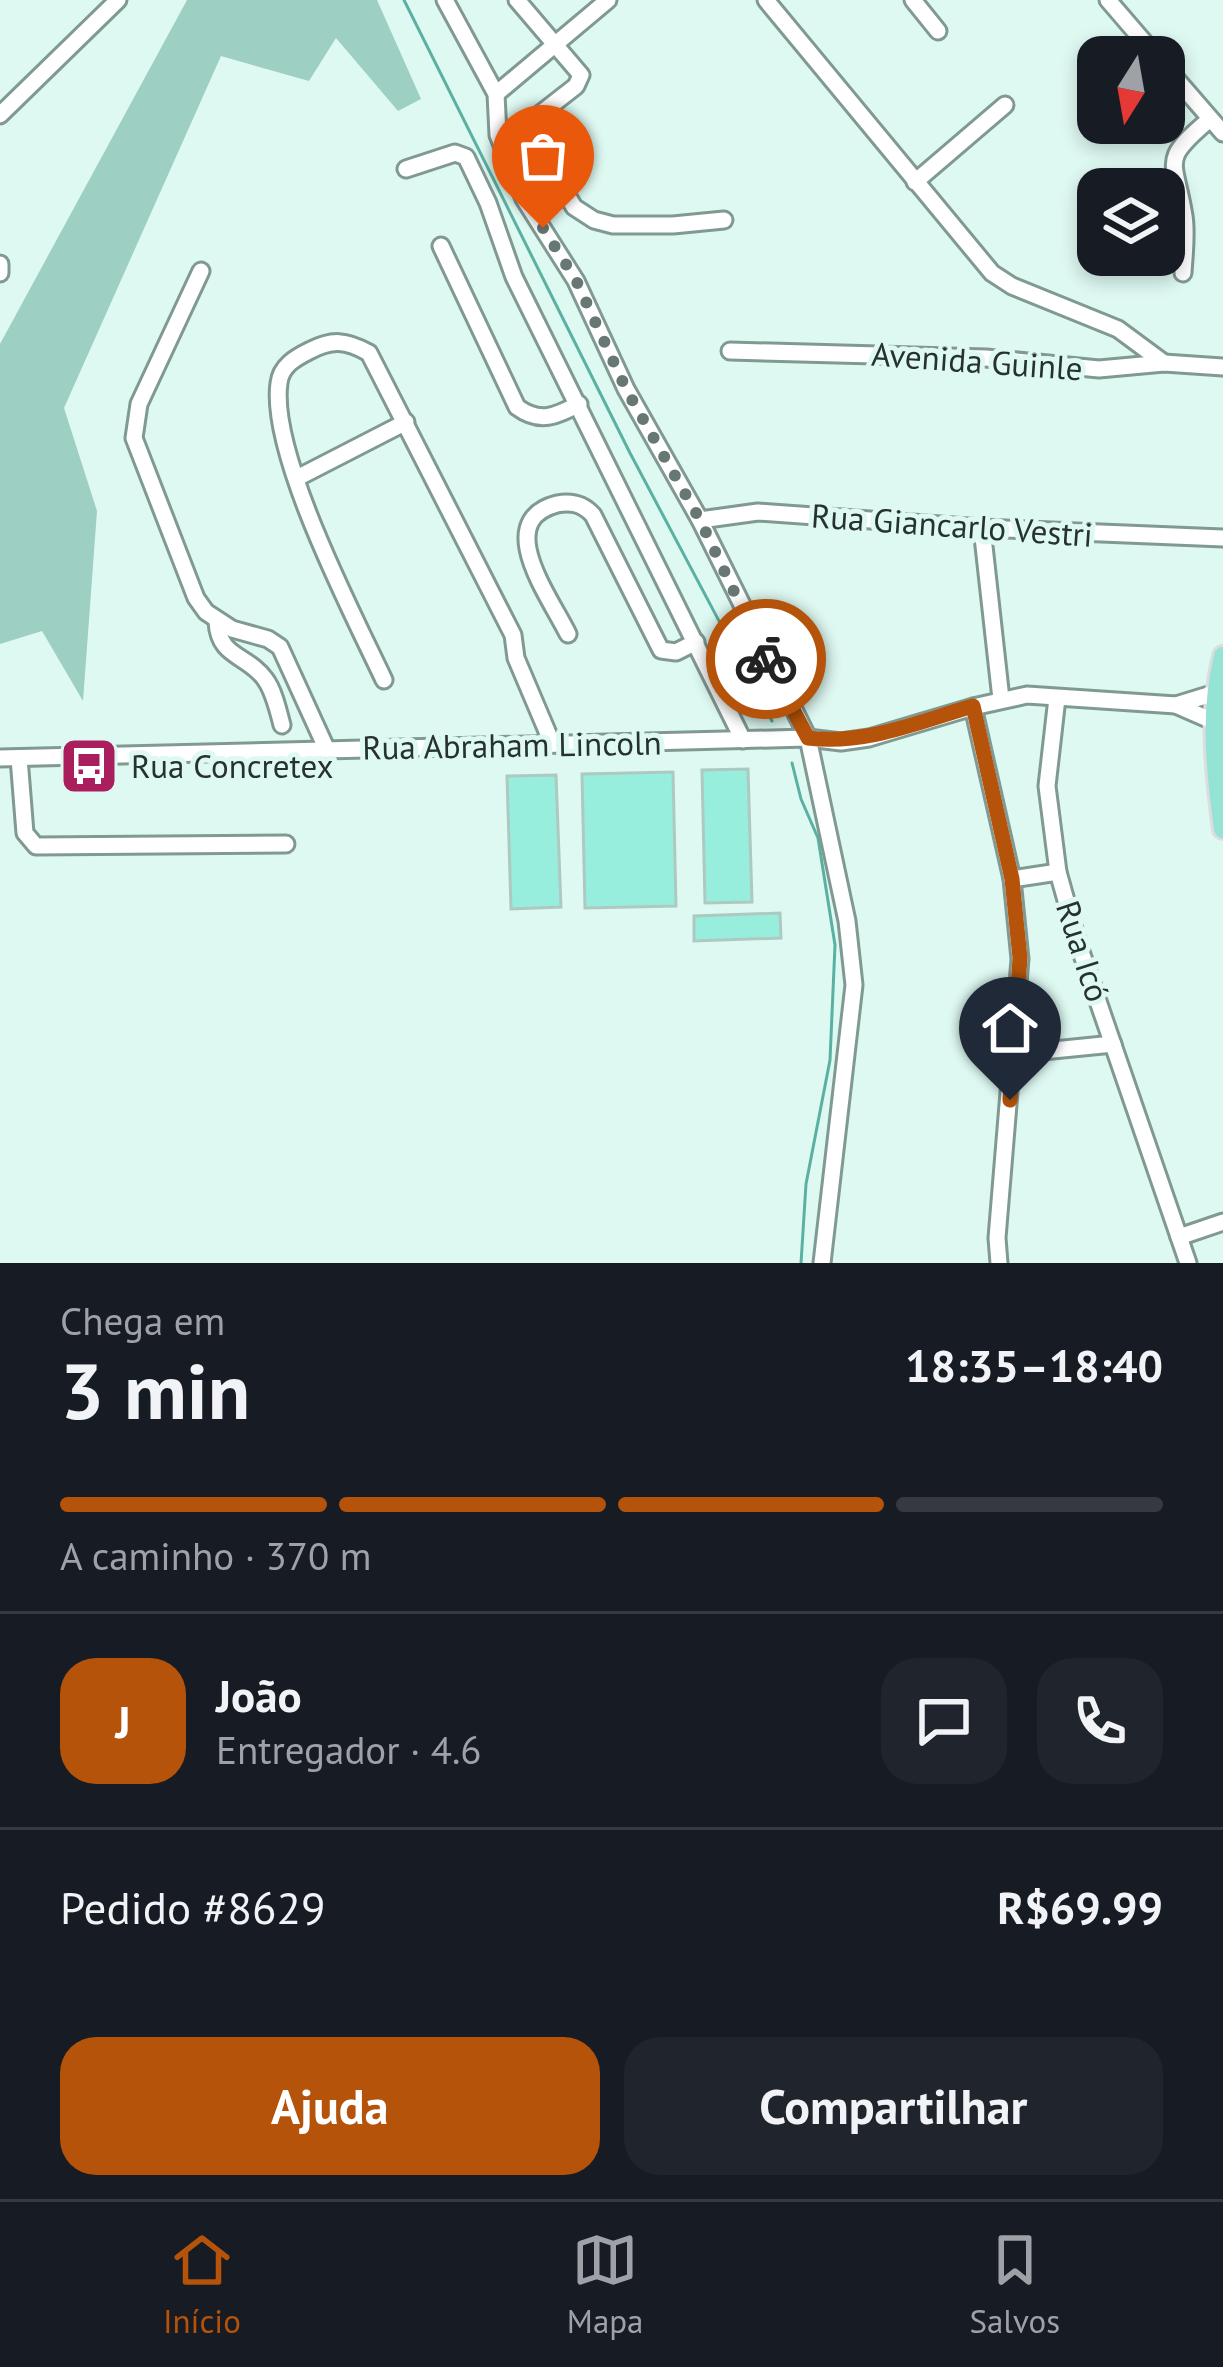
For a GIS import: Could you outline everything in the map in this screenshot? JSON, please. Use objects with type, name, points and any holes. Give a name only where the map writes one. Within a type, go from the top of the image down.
[{"type":"main road","points":[[1223,656],[1215,692],[1223,830]]},
{"type":"street","points":[[0,115],[118,0]]},
{"type":"street","points":[[445,0],[496,94],[498,135],[524,199],[576,280],[626,389],[700,520],[808,738],[847,921],[854,985],[822,1263]]},
{"type":"street","points":[[517,0],[580,75],[526,128],[574,207],[613,225],[724,220]]},
{"type":"street","points":[[496,94],[608,0]]},
{"type":"street","points":[[766,0],[982,265],[1000,280],[1118,329],[1164,363]]},
{"type":"street","points":[[913,0],[938,32]]},
{"type":"street","points":[[1108,0],[1139,36]]},
{"type":"street","points":[[1185,89],[1223,133]]},
{"type":"street","points":[[916,182],[1005,105]]},
{"type":"street","points":[[1174,168],[1183,141],[1210,118]]},
{"type":"street","points":[[406,169],[455,153],[466,157],[514,277],[743,740]]},
{"type":"street","points":[[441,246],[517,407],[547,418],[579,404]]},
{"type":"street","points":[[0,264],[0,273]]},
{"type":"street","points":[[201,271],[139,404],[134,438],[196,598],[217,622],[280,647],[327,750]]},
{"type":"street","points":[[384,680],[325,553],[280,417],[278,379],[290,361],[327,341],[350,342],[369,353],[513,635],[516,658],[552,743]]},
{"type":"street","name":"Avenida Guinle","points":[[730,351],[986,358],[1100,369],[1164,363],[1223,368]]},
{"type":"street","points":[[297,478],[406,422]]},
{"type":"street","points":[[568,634],[529,554],[525,530],[534,514],[566,503],[586,508],[592,515],[661,650],[676,652],[696,642]]},
{"type":"street","name":"Rua Giancarlo Vestri","points":[[700,520],[758,512],[1223,538]]},
{"type":"street","points":[[982,528],[1001,699]]},
{"type":"street","name":"Rua Giancarlo Vestri","points":[[1204,539],[1223,549]]},
{"type":"street","points":[[217,622],[227,652],[267,680],[282,725]]},
{"type":"street","points":[[1176,705],[1215,692]]},
{"type":"street","points":[[808,738],[841,742],[869,738],[1027,695],[1176,705],[1215,722]]},
{"type":"street","name":"Rua Icó","points":[[1058,698],[1047,786],[1058,872],[1188,1263]]},
{"type":"street","points":[[973,706],[1012,879],[1020,958],[997,1238],[999,1263]]},
{"type":"street","name":"Rua Abraham Lincoln","points":[[0,758],[808,738]]},
{"type":"street","points":[[19,758],[25,833],[36,846],[286,844]]},
{"type":"street","points":[[1012,879],[1058,872]]},
{"type":"street","points":[[1014,1054],[1113,1044]]},
{"type":"street","points":[[1179,1237],[1223,1222]]},
{"type":"green space","points":[[187,0],[377,0],[421,99],[398,111],[336,38],[309,81],[221,56],[64,408],[97,511],[83,701],[42,631],[0,644],[0,344]]},
{"type":"building","points":[[748,769],[752,902],[705,903],[702,770]]},
{"type":"building","points":[[673,772],[676,906],[585,908],[582,774]]},
{"type":"building","points":[[556,775],[561,907],[511,909],[507,776]]},
{"type":"building","points":[[780,913],[781,938],[694,941],[694,916]]},
{"type":"waterway","points":[[404,0],[630,453],[772,721]]},
{"type":"waterway","points":[[792,763],[818,838],[835,945],[830,1060],[806,1184],[801,1263]]},
{"type":"way so far","points":[[543,228],[576,280],[626,389],[700,520],[766,659]]},
{"type":"place","name":"Rua Concretex","points":[[89,766]]},
{"type":"route","points":[[766,659],[808,738],[841,742],[869,738],[973,706],[1012,879],[1020,958],[1010,1100]]}]
